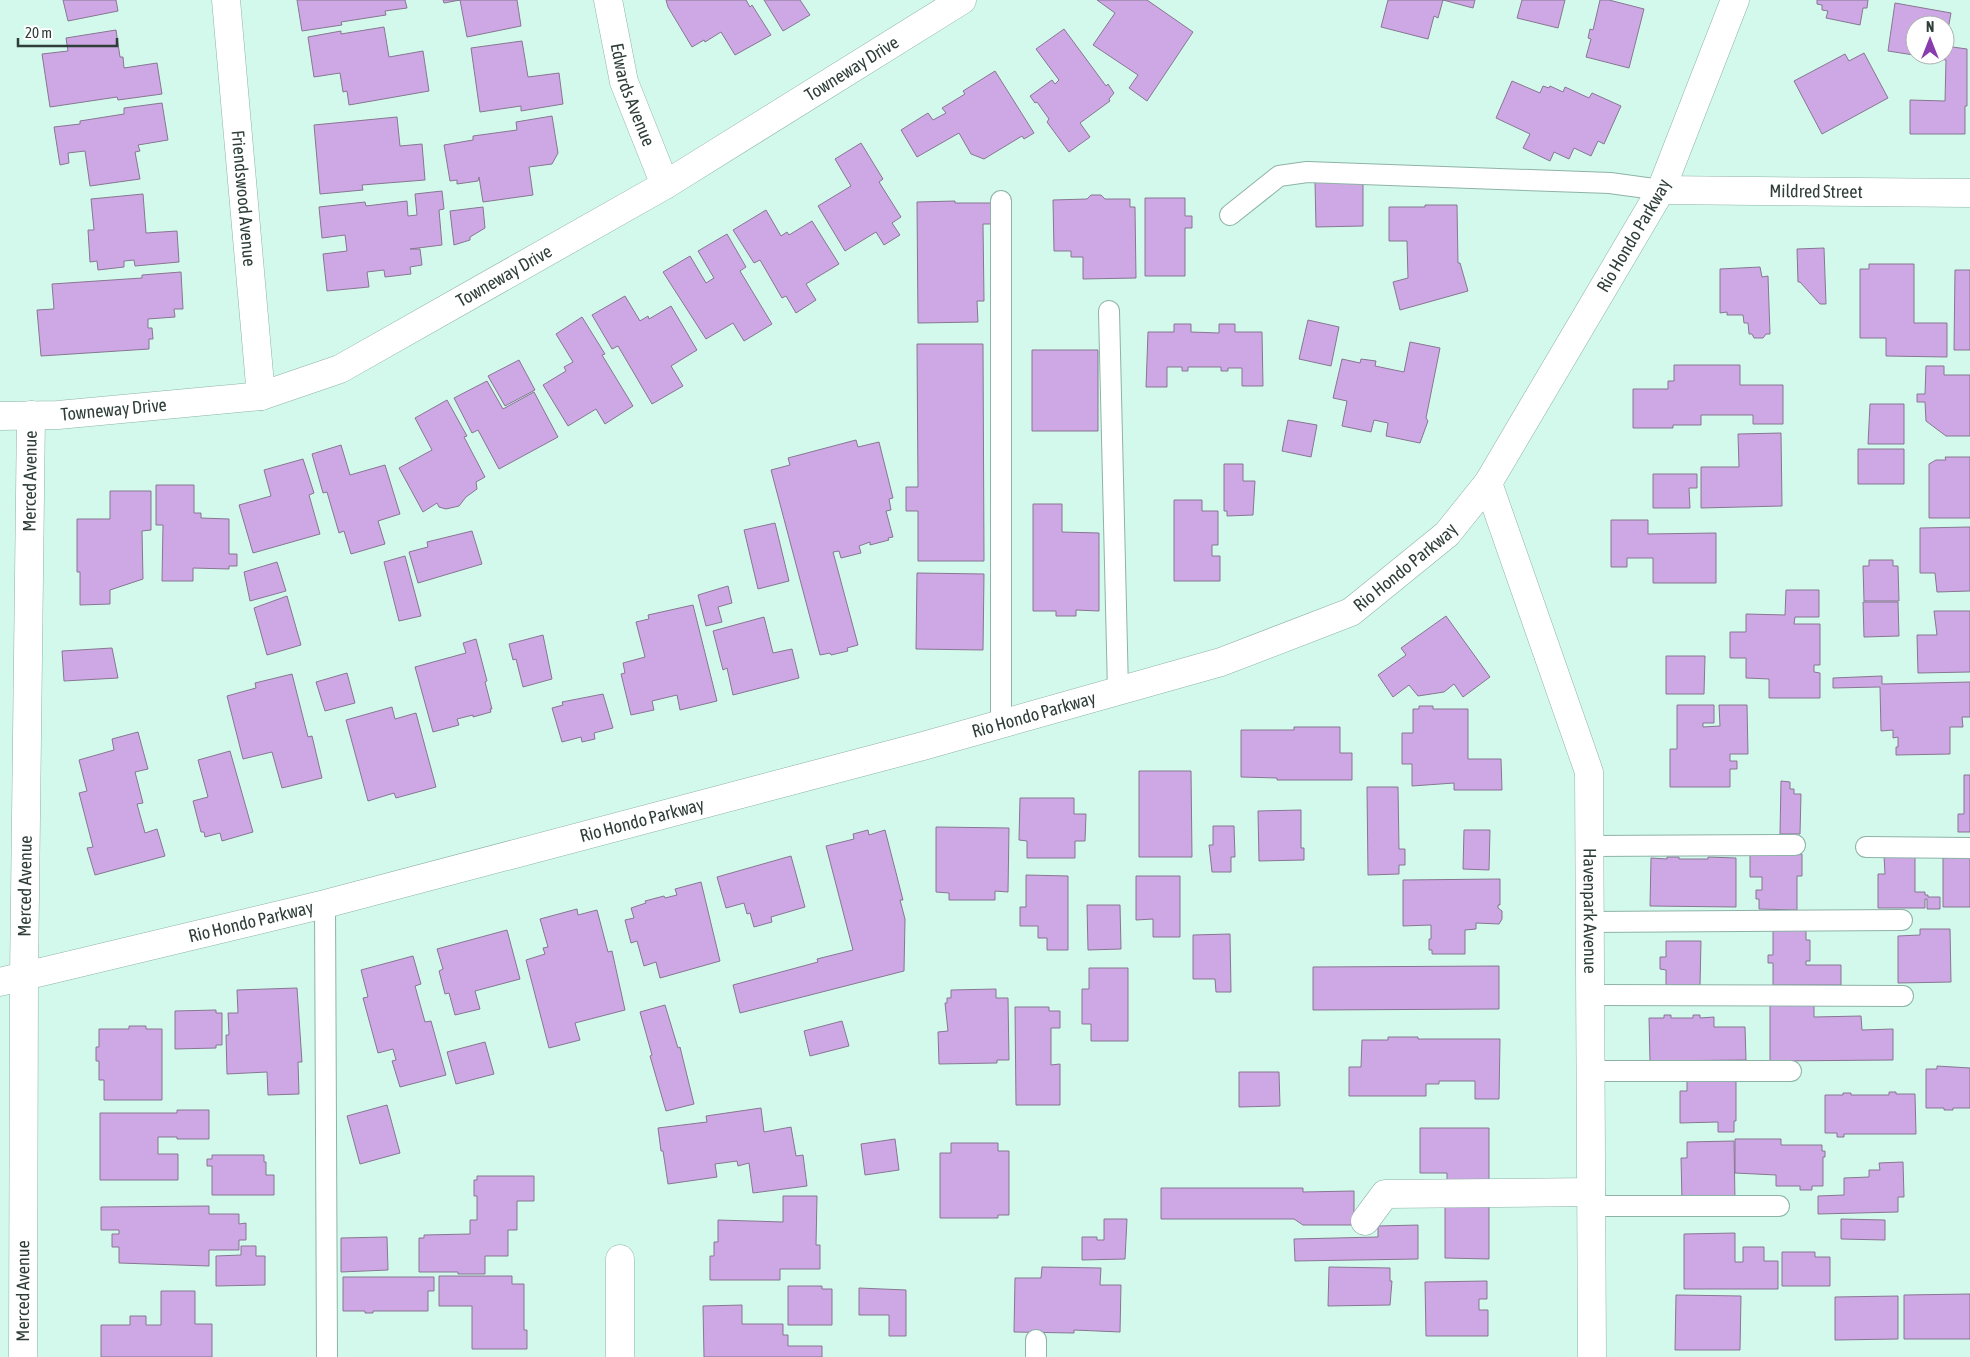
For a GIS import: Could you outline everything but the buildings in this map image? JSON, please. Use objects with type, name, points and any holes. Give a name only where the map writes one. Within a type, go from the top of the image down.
[{"type":"street","name":"Friendswood Avenue","points":[[226,0],[261,396]]},
{"type":"street","name":"Edwards Avenue","points":[[608,0],[624,82],[665,185]]},
{"type":"street","name":"Towneway Drive","points":[[0,416],[58,415],[261,396],[340,369],[665,185],[962,0]]},
{"type":"street","name":"Rio Hondo Parkway","points":[[12,979],[326,904],[1001,724],[1221,662],[1351,612],[1447,534],[1488,483],[1661,190],[1735,0]]},
{"type":"street","name":"Mildred Street","points":[[1661,190],[1970,193]]},
{"type":"street","name":"Merced Avenue","points":[[23,1357],[12,979],[30,415]]},
{"type":"street","name":"Havenpark Avenue","points":[[1488,483],[1589,772],[1592,1357]]},
{"type":"street","points":[[1364,1222],[1385,1194],[1591,1199]]},
{"type":"street","points":[[620,1260],[620,1357]]},
{"type":"lane","points":[[1230,215],[1279,176],[1307,172],[1610,183],[1661,190]]},
{"type":"lane","points":[[1001,201],[1001,724]]},
{"type":"lane","points":[[1110,311],[1118,691]]},
{"type":"lane","points":[[1590,846],[1795,844]]},
{"type":"lane","points":[[1866,847],[1970,848]]},
{"type":"lane","points":[[326,904],[327,1357]]},
{"type":"lane","points":[[1590,922],[1902,920]]},
{"type":"lane","points":[[1591,995],[1903,996]]},
{"type":"lane","points":[[1591,1071],[1791,1071]]},
{"type":"lane","points":[[1591,1199],[1779,1206]]}]
